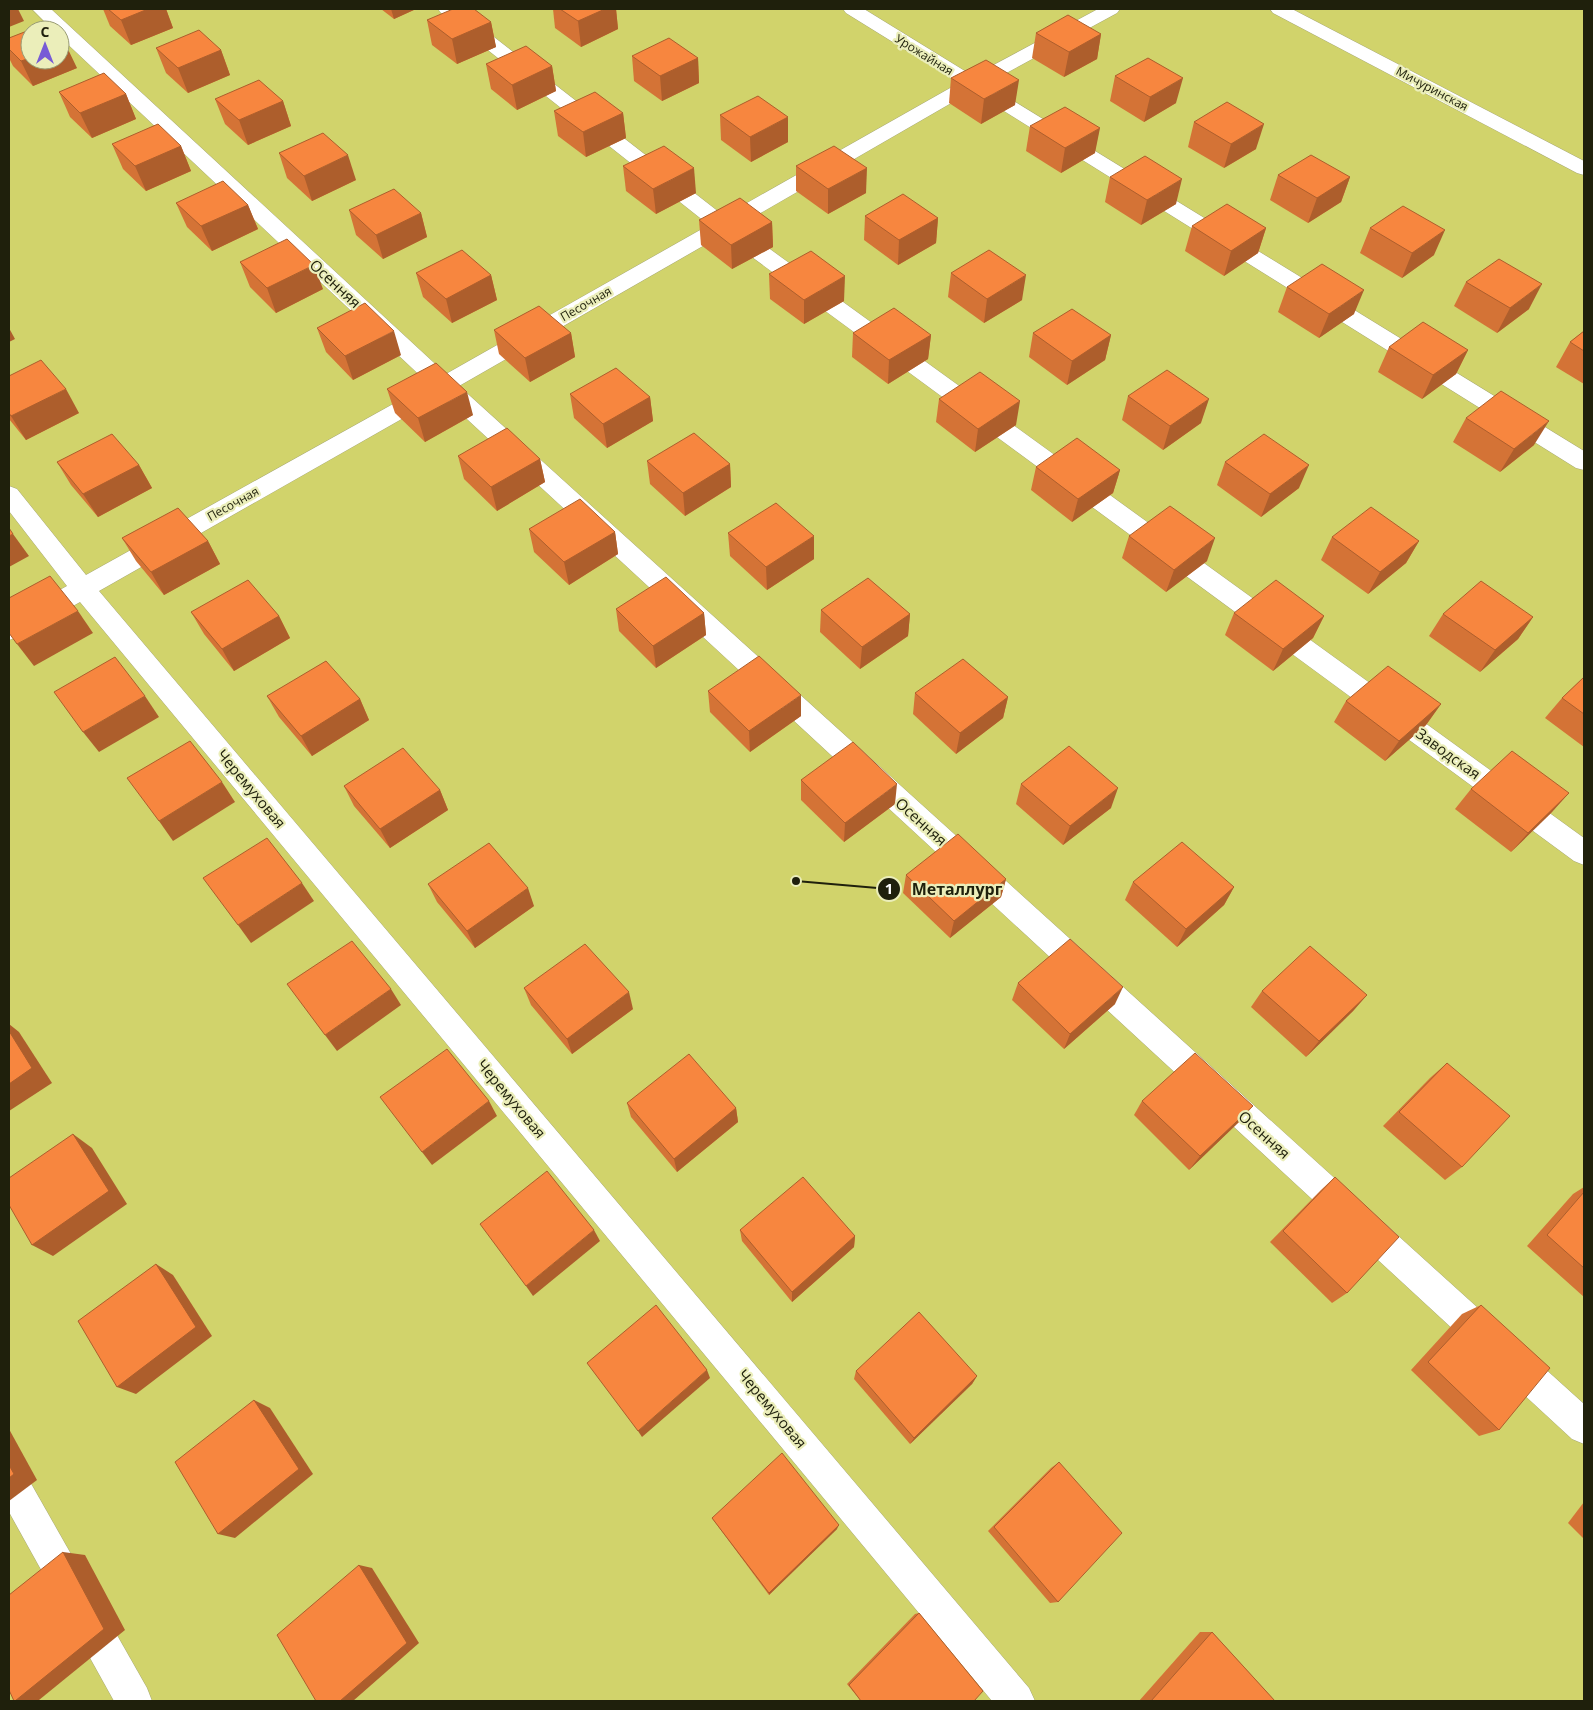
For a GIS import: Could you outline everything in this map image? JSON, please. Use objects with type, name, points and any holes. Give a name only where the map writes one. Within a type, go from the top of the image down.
[{"type":"street","name":"Осенняя","points":[[41,9],[444,385],[1584,1428]]},
{"type":"street","name":"Заводская","points":[[446,9],[724,226],[1584,854]]},
{"type":"street","name":"Урожайная","points":[[852,9],[1584,462]]},
{"type":"street","name":"Песочная","points":[[9,630],[972,84],[1111,9]]},
{"type":"street","name":"Мичуринская","points":[[1279,9],[1584,169]]},
{"type":"street","name":"Черемуховая","points":[[9,495],[83,588],[1016,1701]]},
{"type":"street","points":[[9,1478],[134,1701]]},
{"type":"shaded area","points":[[9,9],[1584,9],[1584,1701],[9,1701]]},
{"type":"building","points":[[108,9],[148,9],[121,20]]},
{"type":"building","points":[[453,9],[474,9],[491,22],[452,39],[427,20]]},
{"type":"building","points":[[560,9],[605,9],[578,21]]},
{"type":"building","points":[[1068,15],[1101,34],[1069,52],[1036,33]]},
{"type":"building","points":[[199,30],[221,50],[178,68],[156,48]]},
{"type":"building","points":[[20,34],[20,60],[9,49],[9,38]]},
{"type":"building","points":[[669,38],[698,58],[660,76],[632,56]]},
{"type":"building","points":[[526,46],[552,66],[512,85],[486,64]]},
{"type":"building","points":[[1148,58],[1183,78],[1150,97],[1115,76]]},
{"type":"building","points":[[986,60],[1019,80],[984,99],[951,78]]},
{"type":"building","points":[[104,73],[126,94],[80,113],[59,92]]},
{"type":"building","points":[[259,80],[283,101],[239,120],[215,99]]},
{"type":"building","points":[[595,92],[623,113],[583,132],[554,111]]},
{"type":"building","points":[[758,96],[788,117],[750,137],[720,115]]},
{"type":"building","points":[[1227,102],[1264,124],[1231,144],[1194,122]]},
{"type":"building","points":[[1065,107],[1100,128],[1065,148],[1030,126]]},
{"type":"building","points":[[158,124],[181,146],[135,166],[112,144]]},
{"type":"building","points":[[323,133],[348,155],[304,176],[279,153]]},
{"type":"building","points":[[664,146],[694,168],[653,189],[623,166]]},
{"type":"building","points":[[834,146],[867,168],[828,189],[796,166]]},
{"type":"building","points":[[1311,155],[1350,177],[1317,198],[1278,175]]},
{"type":"building","points":[[1145,156],[1182,179],[1147,200],[1110,177]]},
{"type":"building","points":[[223,181],[248,205],[201,226],[176,203]]},
{"type":"building","points":[[394,189],[421,213],[376,235],[349,210]]},
{"type":"building","points":[[903,194],[938,218],[899,240],[865,216]]},
{"type":"building","points":[[740,198],[772,222],[731,245],[699,220]]},
{"type":"building","points":[[1227,204],[1266,228],[1231,251],[1192,226]]},
{"type":"building","points":[[1403,206],[1445,230],[1412,253],[1370,228]]},
{"type":"building","points":[[287,239],[314,265],[267,288],[240,262]]},
{"type":"building","points":[[462,250],[491,275],[446,299],[416,273]]},
{"type":"building","points":[[989,250],[1026,275],[987,299],[951,273]]},
{"type":"building","points":[[811,251],[845,276],[804,300],[769,274]]},
{"type":"building","points":[[1499,259],[1542,284],[1510,308],[1466,282]]},
{"type":"building","points":[[1322,264],[1364,290],[1329,314],[1287,287]]},
{"type":"building","points":[[365,303],[394,331],[345,356],[317,328]]},
{"type":"building","points":[[539,306],[571,333],[525,358],[494,330]]},
{"type":"building","points":[[894,308],[931,335],[889,360],[853,333]]},
{"type":"building","points":[[1072,309],[1111,335],[1072,361],[1033,333]]},
{"type":"building","points":[[1423,322],[1468,350],[1433,375],[1389,347]]},
{"type":"building","points":[[1584,331],[1584,351],[1570,342]]},
{"type":"building","points":[[41,360],[66,389],[11,416],[9,413],[9,376]]},
{"type":"building","points":[[436,363],[467,392],[418,418],[387,389]]},
{"type":"building","points":[[616,368],[650,397],[603,424],[570,394]]},
{"type":"building","points":[[1167,370],[1209,399],[1170,426],[1128,396]]},
{"type":"building","points":[[980,372],[1020,401],[978,429],[939,399]]},
{"type":"building","points":[[1501,391],[1549,421],[1514,449],[1466,418]]},
{"type":"building","points":[[507,428],[540,459],[491,487],[458,456]]},
{"type":"building","points":[[694,433],[730,464],[683,493],[647,461]]},
{"type":"building","points":[[112,434],[139,465],[83,494],[57,462]]},
{"type":"building","points":[[1264,434],[1309,465],[1270,494],[1225,462]]},
{"type":"building","points":[[1077,438],[1120,470],[1078,499],[1036,467]]},
{"type":"building","points":[[580,499],[615,532],[564,562],[529,529]]},
{"type":"building","points":[[776,503],[814,536],[766,567],[728,533]]},
{"type":"building","points":[[1170,506],[1215,538],[1174,570],[1129,536]]},
{"type":"building","points":[[1371,507],[1419,541],[1380,572],[1332,537]]},
{"type":"building","points":[[178,508],[208,541],[151,572],[122,538]]},
{"type":"building","points":[[9,528],[13,534],[9,536]]},
{"type":"building","points":[[50,576],[78,611],[17,644],[9,633],[9,598]]},
{"type":"building","points":[[666,577],[704,613],[653,646],[616,609]]},
{"type":"building","points":[[868,578],[910,614],[862,647],[821,610]]},
{"type":"building","points":[[248,580],[279,616],[222,649],[191,612]]},
{"type":"building","points":[[1276,580],[1324,616],[1283,649],[1234,613]]},
{"type":"building","points":[[1481,581],[1533,617],[1495,650],[1443,614]]},
{"type":"building","points":[[759,656],[801,695],[749,731],[708,691]]},
{"type":"building","points":[[115,657],[145,696],[83,732],[54,692]]},
{"type":"building","points":[[963,659],[1008,697],[960,733],[915,693]]},
{"type":"building","points":[[326,661],[360,699],[301,736],[267,696]]},
{"type":"building","points":[[1388,666],[1441,704],[1399,741],[1346,701]]},
{"type":"building","points":[[1584,677],[1584,714],[1562,698]]},
{"type":"building","points":[[190,741],[222,782],[159,821],[127,778]]},
{"type":"building","points":[[853,742],[897,784],[845,823],[801,780]]},
{"type":"building","points":[[1069,746],[1118,788],[1070,826],[1021,784]]},
{"type":"building","points":[[403,748],[440,790],[380,829],[344,786]]},
{"type":"building","points":[[1512,751],[1569,793],[1528,833],[1471,789]]},
{"type":"building","points":[[958,834],[1006,879],[954,921],[906,875]]},
{"type":"building","points":[[267,838],[302,883],[238,925],[203,878]]},
{"type":"building","points":[[1182,842],[1234,887],[1186,929],[1133,882]]},
{"type":"building","points":[[489,843],[528,888],[467,931],[428,884]]},
{"type":"building","points":[[1070,939],[1123,987],[1070,1034],[1018,983]]},
{"type":"building","points":[[352,941],[391,989],[325,1035],[287,984]]},
{"type":"building","points":[[585,944],[629,992],[567,1039],[524,988]]},
{"type":"building","points":[[1310,946],[1367,995],[1319,1041],[1262,991]]},
{"type":"building","points":[[9,1031],[32,1068],[9,1084]]},
{"type":"building","points":[[447,1049],[489,1101],[422,1152],[380,1097]]},
{"type":"building","points":[[1195,1053],[1253,1106],[1200,1156],[1142,1101]]},
{"type":"building","points":[[689,1054],[736,1108],[674,1159],[627,1103]]},
{"type":"building","points":[[1447,1063],[1510,1116],[1462,1167],[1399,1112]]},
{"type":"building","points":[[73,1134],[109,1191],[32,1245],[9,1205],[9,1178]]},
{"type":"building","points":[[547,1171],[594,1230],[526,1286],[480,1224]]},
{"type":"building","points":[[803,1177],[855,1236],[792,1292],[740,1230]]},
{"type":"building","points":[[1335,1177],[1399,1237],[1347,1293],[1283,1231]]},
{"type":"building","points":[[1584,1192],[1584,1268],[1547,1235]]},
{"type":"building","points":[[156,1264],[196,1327],[117,1387],[78,1321]]},
{"type":"building","points":[[656,1305],[707,1370],[638,1431],[587,1363]]},
{"type":"building","points":[[1481,1305],[1550,1368],[1499,1430],[1428,1362]]},
{"type":"building","points":[[919,1312],[977,1376],[914,1438],[856,1371]]},
{"type":"building","points":[[254,1400],[299,1469],[218,1534],[175,1462]]},
{"type":"building","points":[[782,1453],[839,1525],[769,1593],[712,1518]]},
{"type":"building","points":[[1059,1462],[1122,1533],[1058,1602],[994,1527]]},
{"type":"building","points":[[9,1465],[14,1474],[9,1478]]},
{"type":"building","points":[[63,1552],[104,1629],[14,1701],[9,1690],[9,1595]]},
{"type":"building","points":[[359,1565],[407,1643],[340,1701],[316,1701],[277,1635]]},
{"type":"building","points":[[919,1613],[983,1691],[974,1701],[861,1701],[849,1685]]},
{"type":"building","points":[[1212,1632],[1275,1701],[1151,1701]]},
{"type":"place","name":"Металлург","points":[[796,881]]}]
